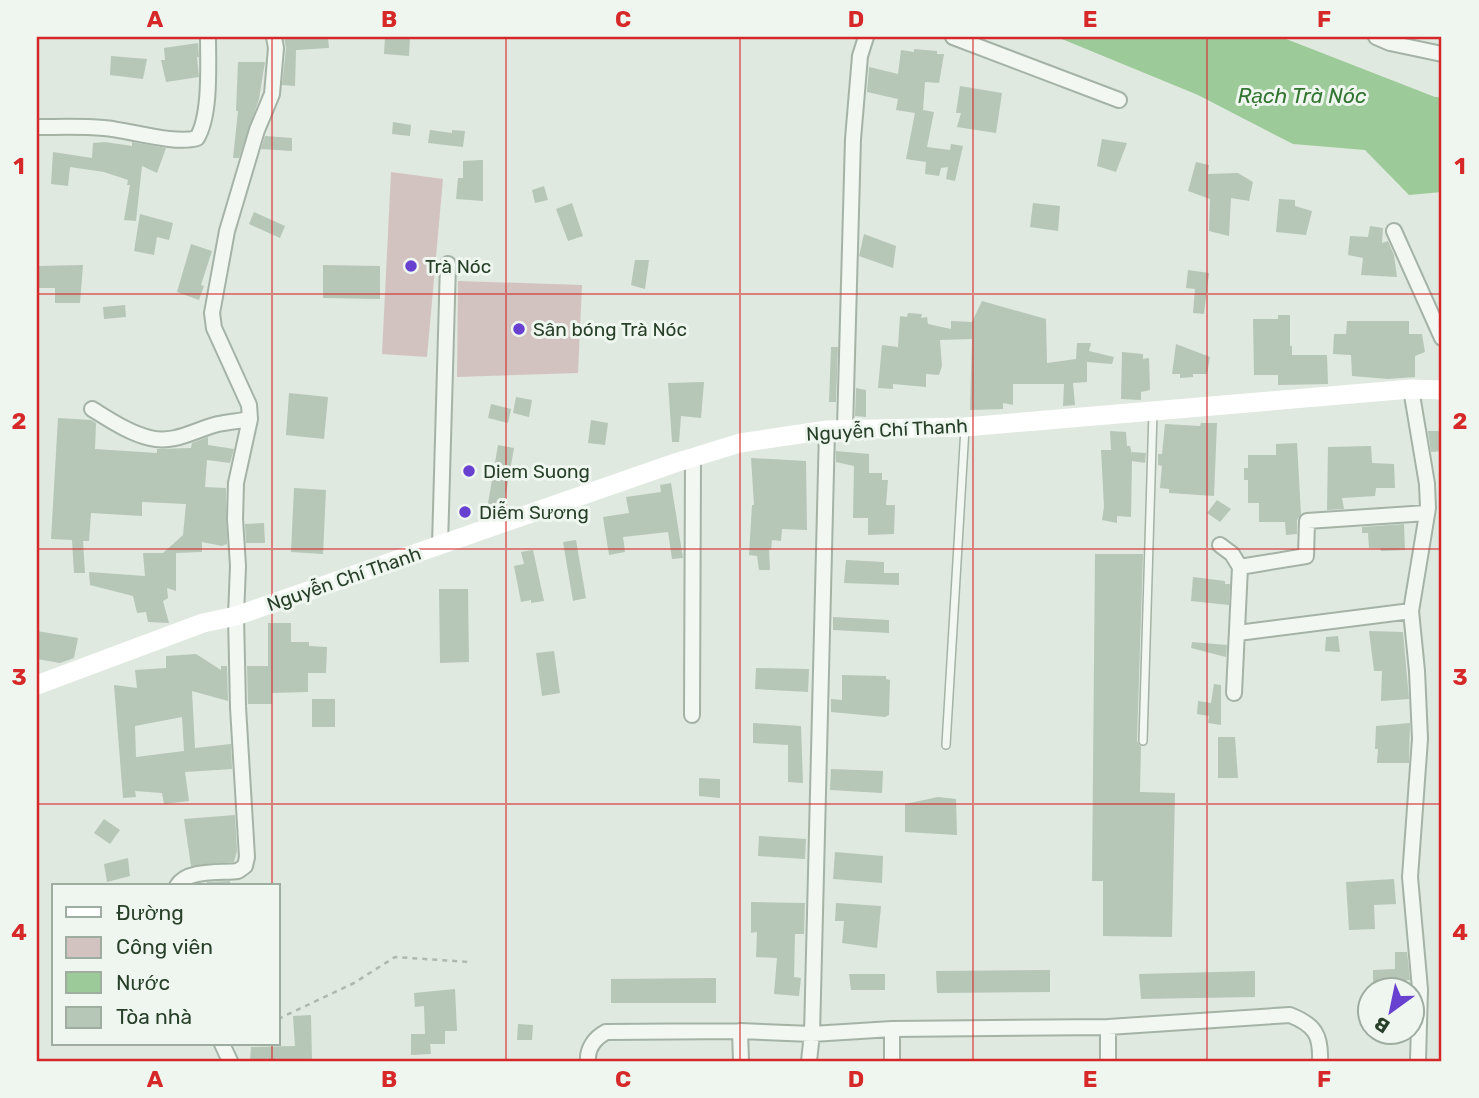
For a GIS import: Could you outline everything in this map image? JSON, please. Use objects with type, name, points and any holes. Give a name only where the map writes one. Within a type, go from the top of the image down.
[{"type":"main road","name":"Nguyễn Chí Thanh","points":[[37,685],[203,624],[236,616],[740,443],[836,429],[965,427],[1411,389],[1442,390]]},
{"type":"street","points":[[37,127],[103,128],[190,141],[197,138],[203,122],[208,37]]},
{"type":"street","points":[[178,884],[188,877],[238,871],[245,866],[247,857],[238,707],[238,566],[235,519],[236,482],[250,419],[249,405],[214,328],[212,313],[226,231],[257,130],[272,94],[276,48],[274,37]]},
{"type":"street","points":[[809,1061],[836,429],[853,139],[860,57],[866,37]]},
{"type":"street","points":[[953,37],[1119,100]]},
{"type":"street","points":[[1376,37],[1390,43],[1442,54]]},
{"type":"street","points":[[1394,231],[1442,338]]},
{"type":"street","points":[[440,545],[449,264]]},
{"type":"street","points":[[1411,389],[1427,484],[1427,513],[1411,611],[1420,739],[1410,877],[1420,989],[1418,1061]]},
{"type":"street","points":[[92,409],[131,432],[164,439],[186,436],[218,424],[250,419]]},
{"type":"street","points":[[692,715],[693,457]]},
{"type":"street","points":[[1240,567],[1306,556],[1307,522],[1427,513]]},
{"type":"street","points":[[1220,545],[1232,554],[1240,567],[1234,693]]},
{"type":"street","points":[[1238,633],[1411,611]]},
{"type":"street","points":[[588,1061],[592,1044],[598,1036],[606,1032],[740,1031],[812,1034],[892,1029],[1108,1027],[1290,1016],[1306,1021],[1316,1031],[1320,1061]]},
{"type":"street","points":[[1108,1027],[1108,1061]]},
{"type":"street","points":[[892,1029],[892,1061]]},
{"type":"street","points":[[740,1031],[740,1061]]},
{"type":"lane","points":[[1143,741],[1153,412]]},
{"type":"lane","points":[[946,745],[965,427]]},
{"type":"path","points":[[280,1018],[354,983],[395,957],[469,962]]},
{"type":"green space","name":"Trà Nóc","points":[[391,172],[443,179],[427,357],[382,354]]},
{"type":"green space","name":"Sân bóng Trà Nóc","points":[[458,281],[582,285],[578,373],[457,377]]},
{"type":"water","name":"Rạch Trà Nóc","points":[[1057,37],[1281,37],[1435,97],[1442,97],[1442,192],[1409,195],[1365,150],[1293,144],[1198,95]]},
{"type":"building","points":[[284,37],[328,37],[329,48],[296,50],[295,86],[282,85],[286,48]]},
{"type":"building","points":[[385,37],[410,37],[409,56],[384,54]]},
{"type":"building","points":[[198,43],[199,77],[166,82],[161,60],[165,60],[164,48]]},
{"type":"building","points":[[914,49],[944,54],[939,83],[925,82],[923,110],[934,112],[927,147],[950,150],[951,144],[963,146],[955,181],[946,179],[948,167],[941,168],[939,176],[925,174],[926,162],[906,159],[915,113],[896,110],[898,99],[867,92],[869,67],[898,74],[901,50],[914,52]]},
{"type":"building","points":[[111,56],[147,59],[143,79],[110,75]]},
{"type":"building","points":[[238,62],[265,62],[259,99],[239,158],[233,158],[238,111]]},
{"type":"building","points":[[960,86],[1002,93],[996,133],[957,127],[961,113],[956,113]]},
{"type":"building","points":[[393,122],[411,125],[410,136],[392,134]]},
{"type":"building","points":[[430,130],[452,133],[452,130],[465,131],[463,147],[428,143]]},
{"type":"building","points":[[265,136],[292,138],[292,151],[261,149]]},
{"type":"building","points":[[1102,139],[1127,143],[1116,172],[1097,166]]},
{"type":"building","points":[[132,142],[166,148],[157,173],[142,166],[136,221],[124,220],[130,185],[127,185],[128,180],[104,172],[70,167],[68,186],[51,184],[53,152],[92,158],[93,143],[132,146]]},
{"type":"building","points":[[483,160],[483,201],[456,199],[458,178],[463,178],[463,161]]},
{"type":"building","points":[[1196,162],[1209,165],[1208,174],[1238,173],[1253,182],[1249,201],[1231,198],[1229,236],[1209,231],[1210,199],[1188,191]]},
{"type":"building","points":[[544,186],[548,200],[535,203],[532,190]]},
{"type":"building","points":[[1279,199],[1295,200],[1295,206],[1312,211],[1306,235],[1276,232]]},
{"type":"building","points":[[572,203],[583,236],[568,241],[556,209]]},
{"type":"building","points":[[1033,203],[1060,206],[1058,231],[1030,227]]},
{"type":"building","points":[[254,212],[285,226],[280,238],[249,224]]},
{"type":"building","points":[[140,214],[173,223],[169,240],[157,237],[154,255],[134,251]]},
{"type":"building","points":[[1370,226],[1383,228],[1382,243],[1388,241],[1394,255],[1397,277],[1361,275],[1363,258],[1348,255],[1350,236],[1368,237]]},
{"type":"building","points":[[864,234],[896,246],[893,268],[859,256]]},
{"type":"building","points":[[191,244],[212,251],[199,300],[177,292]]},
{"type":"building","points":[[635,260],[649,260],[645,289],[631,285]]},
{"type":"building","points":[[83,265],[80,303],[55,303],[55,288],[37,288],[37,266]]},
{"type":"building","points":[[323,265],[380,266],[380,299],[323,298]]},
{"type":"building","points":[[1188,270],[1209,273],[1204,314],[1193,313],[1195,289],[1186,288]]},
{"type":"building","points":[[982,301],[1046,319],[1047,363],[1076,359],[1077,343],[1091,343],[1089,351],[1114,357],[1112,364],[1087,362],[1087,382],[1073,383],[1075,405],[1063,406],[1064,384],[1013,384],[1013,405],[1003,403],[1003,409],[970,410],[972,339],[940,340],[942,366],[939,375],[926,374],[926,387],[893,384],[893,389],[878,388],[882,345],[898,347],[900,316],[907,317],[908,313],[922,314],[921,318],[927,317],[928,324],[951,329],[951,321],[972,322]]},
{"type":"building","points":[[125,305],[126,317],[104,319],[103,307]]},
{"type":"building","points":[[1278,315],[1290,315],[1292,355],[1327,355],[1328,384],[1278,385],[1278,375],[1254,375],[1253,319],[1278,319]]},
{"type":"building","points":[[1347,321],[1409,321],[1409,334],[1422,334],[1425,352],[1415,356],[1415,377],[1388,379],[1352,376],[1351,355],[1333,354],[1334,334],[1346,334]]},
{"type":"building","points":[[1176,344],[1210,357],[1207,374],[1180,378],[1180,374],[1172,374]]},
{"type":"building","points":[[831,347],[838,347],[836,402],[829,402]]},
{"type":"building","points":[[1122,352],[1143,354],[1143,359],[1149,358],[1150,390],[1141,392],[1141,400],[1121,399]]},
{"type":"building","points":[[704,382],[701,418],[681,416],[679,442],[672,442],[668,383]]},
{"type":"building","points":[[856,388],[866,390],[866,417],[855,416]]},
{"type":"building","points":[[289,393],[328,397],[324,439],[286,435]]},
{"type":"building","points":[[516,397],[532,400],[529,417],[513,413]]},
{"type":"building","points":[[491,404],[511,409],[508,423],[488,418]]},
{"type":"building","points":[[58,418],[91,420],[96,423],[95,449],[157,453],[157,449],[191,448],[192,443],[208,437],[208,445],[234,449],[230,463],[207,460],[205,487],[226,488],[227,544],[222,546],[202,542],[202,552],[176,553],[176,591],[167,588],[168,598],[163,601],[169,623],[148,622],[146,612],[137,613],[133,596],[90,585],[89,572],[145,576],[143,553],[163,553],[183,535],[186,504],[142,502],[142,516],[91,513],[89,541],[83,541],[85,573],[74,573],[72,540],[51,539]]},
{"type":"building","points":[[591,420],[608,423],[605,445],[588,443]]},
{"type":"building","points":[[1201,423],[1217,423],[1214,496],[1169,493],[1169,489],[1160,488],[1162,466],[1158,465],[1165,424],[1200,426]]},
{"type":"building","points":[[1110,431],[1126,432],[1127,446],[1130,446],[1132,454],[1146,453],[1145,463],[1132,461],[1131,517],[1117,516],[1117,523],[1102,520],[1104,507],[1101,450],[1111,450]]},
{"type":"building","points":[[1428,431],[1442,431],[1442,451],[1431,452]]},
{"type":"building","points":[[1297,443],[1301,514],[1297,520],[1297,534],[1286,535],[1285,522],[1259,522],[1259,503],[1248,503],[1248,480],[1244,480],[1244,468],[1248,468],[1248,455],[1276,455],[1276,444]]},
{"type":"building","points":[[498,445],[514,448],[503,510],[498,512],[487,509]]},
{"type":"building","points":[[1371,446],[1372,463],[1394,464],[1395,488],[1376,488],[1375,496],[1342,498],[1344,509],[1327,510],[1328,447]]},
{"type":"building","points":[[836,451],[869,454],[869,473],[882,473],[882,480],[888,480],[886,505],[895,505],[894,534],[868,535],[868,518],[853,518],[854,466],[836,462]]},
{"type":"building","points":[[751,458],[806,461],[807,530],[782,529],[781,541],[772,540],[771,550],[769,549],[770,570],[759,570],[757,556],[749,555],[754,505]]},
{"type":"building","points":[[671,483],[683,558],[672,559],[668,532],[623,537],[625,552],[609,555],[603,517],[629,513],[626,497],[661,492],[660,485]]},
{"type":"building","points":[[294,488],[326,490],[323,554],[291,552]]},
{"type":"building","points":[[1217,500],[1231,509],[1220,522],[1207,513]]},
{"type":"building","points":[[264,523],[265,543],[246,543],[245,524]]},
{"type":"building","points":[[1404,524],[1405,550],[1381,551],[1380,548],[1369,548],[1368,533],[1362,533],[1362,527]]},
{"type":"building","points":[[576,540],[586,598],[573,601],[563,542]]},
{"type":"building","points":[[533,550],[544,601],[521,602],[514,566],[524,564],[521,552]]},
{"type":"building","points":[[1095,554],[1143,554],[1137,741],[1141,747],[1140,792],[1175,793],[1172,937],[1103,936],[1103,881],[1092,881]]},
{"type":"building","points":[[846,560],[884,562],[884,573],[899,573],[899,585],[844,583]]},
{"type":"building","points":[[1193,577],[1230,584],[1229,605],[1191,601]]},
{"type":"building","points":[[439,589],[468,589],[469,662],[440,663]]},
{"type":"building","points":[[833,617],[889,620],[889,633],[833,630]]},
{"type":"building","points":[[268,623],[291,623],[291,642],[309,642],[309,646],[327,647],[326,673],[308,673],[308,692],[272,693],[272,704],[248,704],[247,666],[268,666]]},
{"type":"building","points":[[37,631],[78,638],[74,658],[60,663],[37,659]]},
{"type":"building","points":[[1369,631],[1403,632],[1409,699],[1381,701],[1382,671],[1374,671]]},
{"type":"building","points":[[1338,636],[1340,652],[1325,651],[1326,637]]},
{"type":"building","points":[[1192,642],[1227,645],[1226,657],[1191,648]]},
{"type":"building","points":[[554,651],[560,693],[542,696],[536,653]]},
{"type":"building","points":[[196,654],[221,670],[221,666],[227,666],[228,701],[192,691],[195,748],[231,744],[232,769],[185,772],[189,801],[164,804],[162,793],[135,791],[136,797],[123,798],[114,685],[137,688],[135,670],[166,668],[166,656]],"holes":[[[182,717],[184,751],[136,757],[135,726]]]},
{"type":"building","points":[[756,668],[809,669],[808,692],[755,689]]},
{"type":"building","points":[[842,675],[886,676],[886,679],[890,680],[889,715],[885,717],[831,712],[831,699],[842,700]]},
{"type":"building","points":[[1214,684],[1221,685],[1221,725],[1208,723],[1209,716],[1197,714],[1198,701],[1211,703]]},
{"type":"building","points":[[312,699],[335,699],[335,727],[312,727]]},
{"type":"building","points":[[753,723],[801,726],[803,783],[788,782],[788,745],[753,743]]},
{"type":"building","points":[[1410,723],[1409,763],[1377,763],[1376,726]]},
{"type":"building","points":[[1218,737],[1235,737],[1238,778],[1218,778]]},
{"type":"building","points":[[831,769],[883,771],[882,793],[830,790]]},
{"type":"building","points":[[699,778],[720,779],[720,798],[699,796]]},
{"type":"building","points":[[938,797],[956,799],[957,835],[905,832],[905,804]]},
{"type":"building","points":[[235,815],[237,851],[234,862],[191,866],[184,819]]},
{"type":"building","points":[[104,819],[120,830],[110,844],[94,833]]},
{"type":"building","points":[[759,836],[806,839],[805,859],[758,856]]},
{"type":"building","points":[[835,852],[883,856],[882,883],[833,879]]},
{"type":"building","points":[[128,858],[130,876],[107,882],[104,864]]},
{"type":"building","points":[[1394,879],[1396,904],[1374,905],[1375,929],[1349,930],[1346,882]]},
{"type":"building","points":[[230,881],[230,884],[207,884]]},
{"type":"building","points":[[751,902],[805,903],[804,934],[795,934],[794,977],[801,978],[799,996],[774,994],[777,958],[756,957],[757,932],[751,933]]},
{"type":"building","points":[[836,903],[881,906],[877,948],[842,943],[844,921],[835,921]]},
{"type":"building","points":[[1395,952],[1407,952],[1410,976],[1373,976],[1373,970],[1395,969]]},
{"type":"building","points":[[1050,970],[1050,992],[937,993],[936,971]]},
{"type":"building","points":[[1255,971],[1255,997],[1141,999],[1139,974]]},
{"type":"building","points":[[849,974],[885,974],[885,990],[851,990]]},
{"type":"building","points":[[716,978],[716,1003],[611,1003],[611,979]]},
{"type":"building","points":[[455,989],[457,1031],[445,1031],[445,1044],[430,1044],[431,1054],[411,1055],[411,1034],[425,1034],[424,1006],[415,1007],[414,993]]},
{"type":"building","points":[[311,1015],[312,1061],[250,1061],[251,1047],[295,1046],[293,1016]]},
{"type":"building","points":[[518,1024],[533,1025],[532,1040],[517,1040]]},
{"type":"place","name":"Trà Nóc","points":[[411,266]]},
{"type":"place","name":"Sân bóng Trà Nóc","points":[[519,329]]},
{"type":"place","name":"Diem Suong","points":[[469,471]]},
{"type":"place","name":"Diễm Sương","points":[[465,512]]}]
